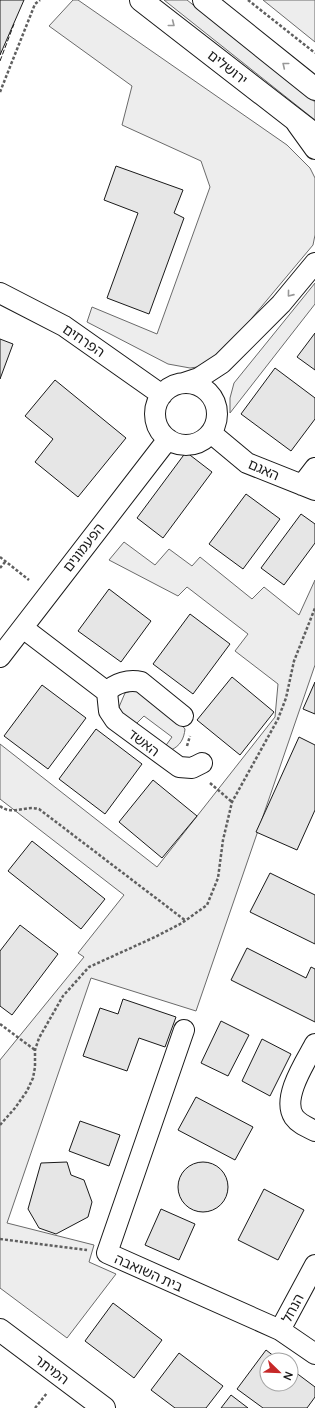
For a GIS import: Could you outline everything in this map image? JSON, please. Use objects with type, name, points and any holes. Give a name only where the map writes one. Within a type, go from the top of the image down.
[{"type":"main road","name":"ירושלים","points":[[141,0],[315,135]]},
{"type":"main road","points":[[204,0],[315,89]]},
{"type":"main road","name":"המיתר","points":[[0,1330],[104,1408]]},
{"type":"street","points":[[292,116],[315,149]]},
{"type":"street","points":[[184,383],[194,384],[204,388],[216,403],[217,420],[211,432],[202,441],[194,444],[177,444],[168,439],[160,431],[156,421],[155,410],[158,400],[173,386],[199,378],[222,363],[282,304],[315,263]]},
{"type":"street","name":"הפרחים","points":[[0,293],[64,326],[162,395]]},
{"type":"street","name":"האגם","points":[[211,432],[247,463],[308,488],[315,468]]},
{"type":"street","name":"הפעמונים","points":[[0,657],[47,594],[168,439]]},
{"type":"street","points":[[23,628],[107,692],[110,688],[122,683],[133,680],[141,682],[183,716]]},
{"type":"street","name":"האשד","points":[[107,692],[109,711],[114,720],[189,765]]},
{"type":"street","name":"בית השואבה","points":[[184,1030],[108,1253],[280,1330],[315,1354]]},
{"type":"street","points":[[315,1044],[296,1082],[291,1096],[291,1107],[294,1116],[301,1124],[315,1131]]},
{"type":"street","name":"הנחל","points":[[280,1330],[315,1265]]},
{"type":"path","points":[[0,92],[35,4],[40,0]]},
{"type":"path","points":[[248,0],[315,53]]},
{"type":"path","points":[[0,557],[29,580]]},
{"type":"path","points":[[0,568],[5,562]]},
{"type":"path","points":[[0,1125],[15,1108],[33,1078],[35,1067],[35,1050],[39,1038],[62,996],[89,967],[186,921],[207,904],[218,878],[223,840],[232,802],[278,719],[286,698],[294,661],[315,608]]},
{"type":"path","points":[[183,716],[190,726],[190,739],[186,747],[189,765],[232,802]]},
{"type":"path","points":[[0,806],[11,811],[29,807],[39,809],[186,921]]},
{"type":"path","points":[[0,1024],[35,1050]]},
{"type":"path","points":[[0,1239],[108,1253]]},
{"type":"shaded area","points":[[73,0],[78,0],[287,145],[310,168],[315,178],[315,235],[313,245],[221,355],[205,366],[190,368],[168,364],[87,322],[92,307],[157,334],[210,187],[201,161],[122,125],[132,86],[49,26]]},
{"type":"shaded area","points":[[164,0],[187,0],[315,102],[315,120]]},
{"type":"shaded area","points":[[263,0],[315,0],[315,42]]},
{"type":"shaded area","points":[[315,283],[315,304],[230,413],[230,398],[234,383]]},
{"type":"shaded area","points":[[124,542],[155,565],[169,549],[192,566],[200,557],[252,599],[264,587],[299,615],[315,580],[315,665],[196,1011],[91,978],[7,1223],[94,1245],[89,1262],[116,1274],[67,1338],[0,1288],[0,1060],[84,957],[78,953],[124,895],[0,799],[0,744],[157,867],[275,717],[278,684],[235,651],[248,634],[187,587],[178,596],[109,560]]},
{"type":"shaded area","points":[[135,690],[142,693],[180,723],[185,729],[184,736],[177,746],[171,750],[164,748],[172,737],[144,716],[135,725],[122,715],[119,707],[125,693]]},
{"type":"building","points":[[0,0],[24,0],[0,55]]},
{"type":"building","points":[[116,166],[183,190],[174,213],[184,218],[149,314],[107,298],[138,213],[104,200]]},
{"type":"building","points":[[315,333],[315,370],[297,357]]},
{"type":"building","points":[[0,339],[13,344],[0,379]]},
{"type":"building","points":[[275,368],[315,398],[315,419],[291,451],[241,414]]},
{"type":"building","points":[[55,380],[126,438],[78,497],[35,462],[53,439],[25,416]]},
{"type":"building","points":[[186,452],[212,472],[163,538],[137,518]]},
{"type":"building","points":[[246,494],[280,519],[243,569],[209,544]]},
{"type":"building","points":[[301,514],[315,524],[315,543],[284,585],[261,568]]},
{"type":"building","points":[[109,589],[151,621],[121,662],[78,631]]},
{"type":"building","points":[[190,614],[230,644],[193,694],[153,664]]},
{"type":"building","points":[[232,677],[274,712],[240,755],[197,720]]},
{"type":"building","points":[[315,682],[315,714],[303,709]]},
{"type":"building","points":[[42,685],[86,718],[48,769],[4,736]]},
{"type":"building","points":[[96,729],[142,764],[105,814],[59,779]]},
{"type":"building","points":[[299,737],[315,745],[315,810],[297,850],[256,832]]},
{"type":"building","points":[[153,780],[197,816],[162,858],[119,822]]},
{"type":"building","points":[[32,841],[105,899],[81,929],[8,871]]},
{"type":"building","points":[[270,873],[315,895],[315,944],[250,912]]},
{"type":"building","points":[[20,925],[58,954],[12,1015],[0,1006],[0,951]]},
{"type":"building","points":[[247,948],[306,978],[311,967],[315,969],[315,1022],[231,980]]},
{"type":"building","points":[[123,999],[176,1017],[165,1047],[139,1038],[127,1071],[83,1056],[100,1008],[118,1014]]},
{"type":"building","points":[[221,1021],[249,1035],[228,1076],[201,1063]]},
{"type":"building","points":[[262,1039],[291,1054],[270,1096],[242,1081]]},
{"type":"building","points":[[196,1097],[253,1127],[235,1160],[178,1130]]},
{"type":"building","points":[[80,1121],[120,1135],[109,1166],[69,1151]]},
{"type":"building","points":[[67,1162],[71,1175],[84,1180],[92,1202],[88,1217],[56,1234],[39,1228],[28,1209],[41,1163]]},
{"type":"building","points":[[203,1162],[213,1164],[221,1169],[226,1177],[228,1187],[226,1197],[221,1205],[213,1210],[203,1212],[193,1210],[185,1205],[180,1197],[178,1187],[180,1177],[185,1169],[193,1164]]},
{"type":"building","points":[[264,1189],[304,1210],[278,1260],[238,1240]]},
{"type":"building","points":[[161,1209],[195,1224],[179,1260],[145,1245]]},
{"type":"building","points":[[113,1303],[162,1340],[134,1378],[85,1341]]},
{"type":"building","points":[[179,1353],[223,1386],[206,1408],[175,1408],[151,1390]]},
{"type":"building","points":[[259,1359],[259,1392],[299,1392],[299,1375],[315,1387],[315,1397],[307,1408],[263,1408],[237,1389]]},
{"type":"building","points":[[231,1395],[248,1408],[221,1408]]},
{"type":"fence","points":[[0,61],[14,24]]}]
